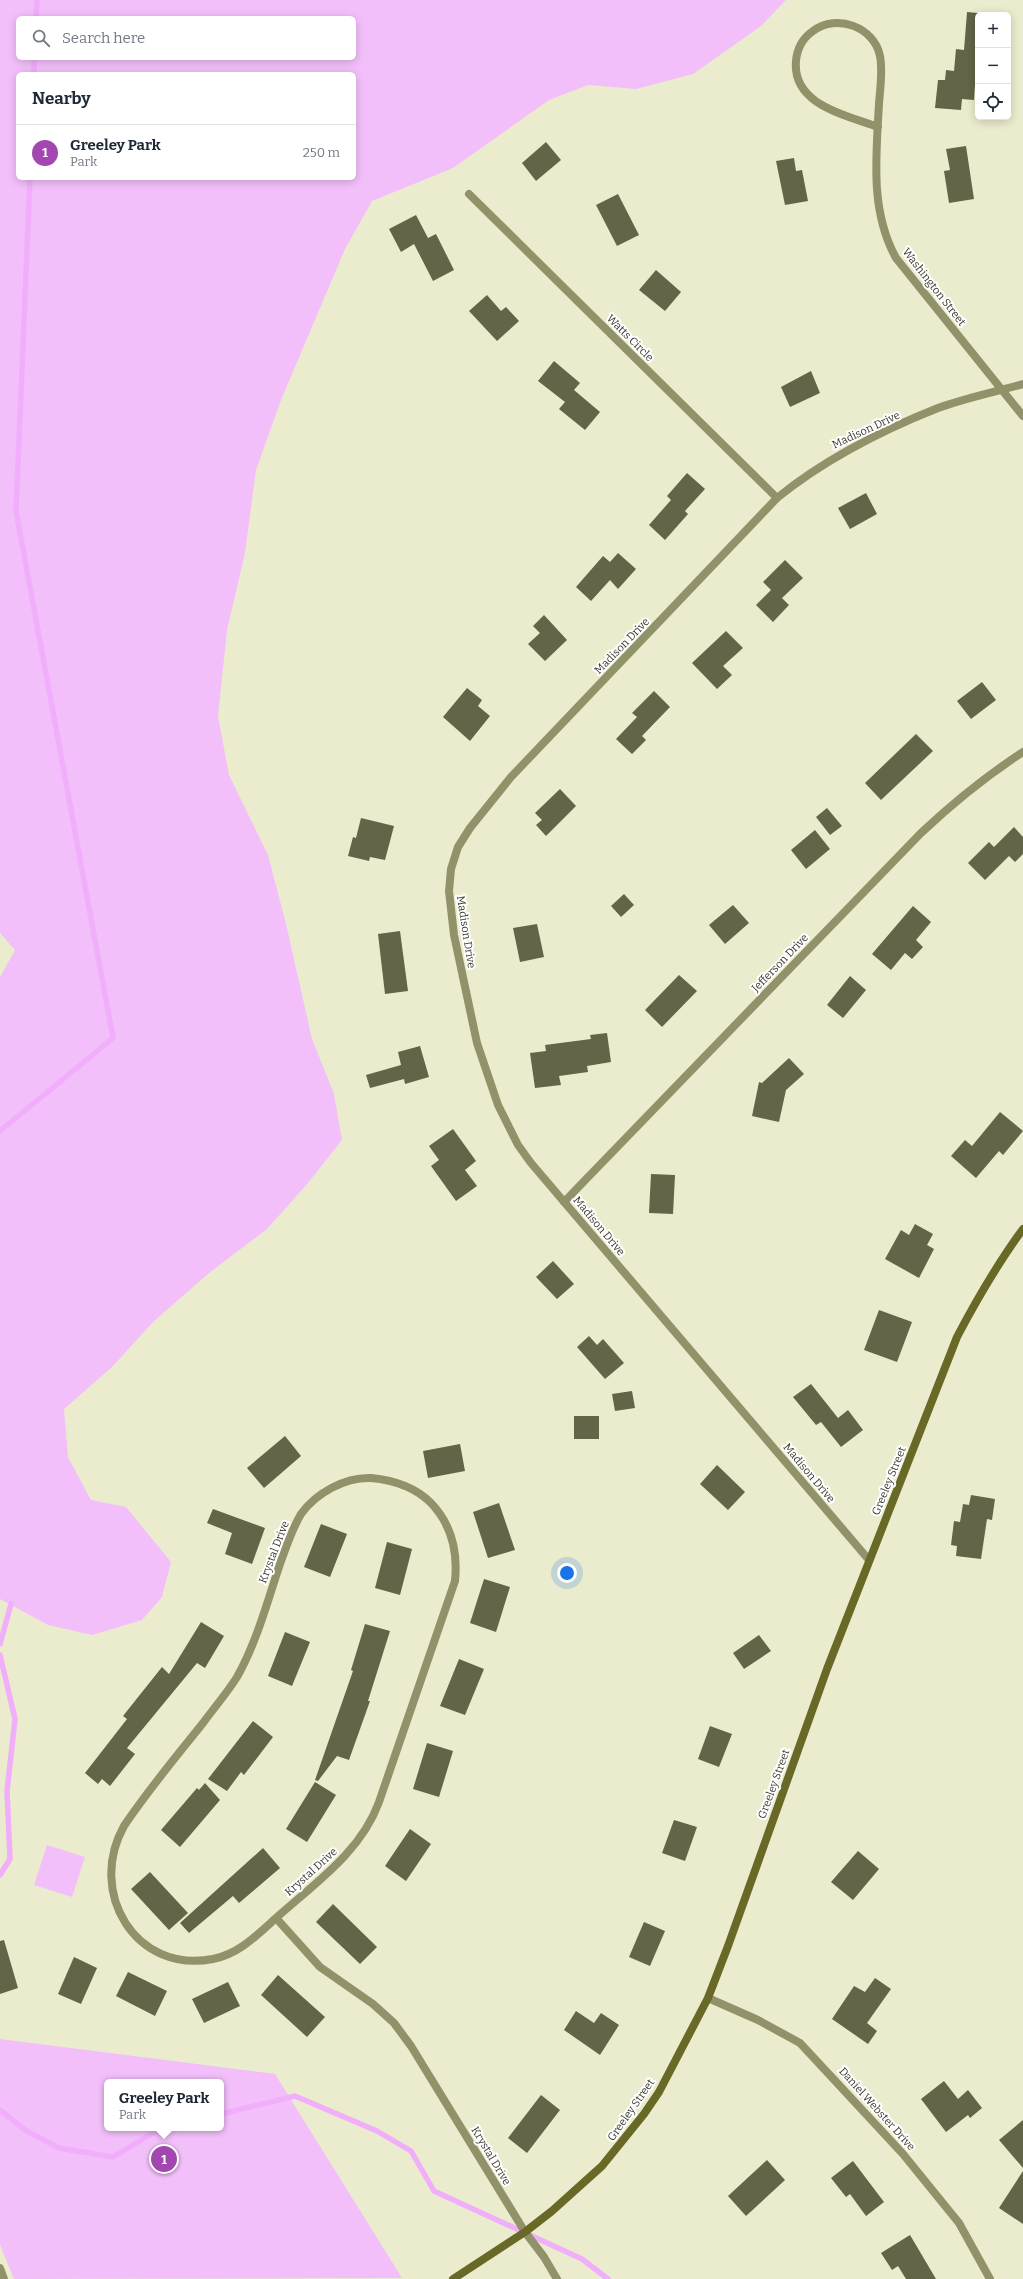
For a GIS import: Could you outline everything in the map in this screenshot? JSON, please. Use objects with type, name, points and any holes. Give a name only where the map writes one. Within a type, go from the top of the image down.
[{"type":"street","name":"Washington Street","points":[[878,127],[815,102],[801,87],[796,72],[796,57],[805,38],[813,31],[833,23],[843,23],[863,30],[876,46],[881,66],[877,195],[880,218],[886,240],[896,258],[1023,416]]},
{"type":"street","name":"Watts Circle","points":[[469,194],[777,498]]},
{"type":"street","name":"Madison Drive","points":[[868,1560],[564,1202],[518,1145],[489,1085],[477,1043],[454,935],[448,891],[451,869],[458,848],[470,828],[511,777],[777,498],[802,478],[860,443],[939,408],[1023,384]]},
{"type":"street","name":"Jefferson Drive","points":[[564,1202],[921,833],[954,802],[988,774],[1023,752]]},
{"type":"street","name":"Greeley Street","points":[[453,2279],[525,2232],[562,2202],[617,2150],[659,2092],[708,1998],[868,1560],[957,1337],[978,1296],[1002,1257],[1023,1229]]},
{"type":"street","name":"Krystal Drive","points":[[368,1478],[394,1481],[406,1486],[427,1499],[444,1519],[454,1542],[456,1555],[455,1581],[379,1802],[368,1828],[347,1854],[276,1918],[249,1943],[226,1955],[202,1960],[176,1958],[164,1954],[138,1937],[119,1912],[111,1888],[110,1862],[113,1850],[117,1838],[132,1814],[237,1677],[256,1633],[290,1535],[302,1513],[321,1495],[343,1483],[368,1478]]},
{"type":"street","name":"Krystal Drive","points":[[276,1918],[320,1967],[373,2004],[394,2023],[411,2046],[525,2232],[544,2257],[557,2279]]},
{"type":"street","name":"Daniel Webster Drive","points":[[708,1998],[758,2020],[800,2043],[903,2154],[954,2217],[990,2279]]},
{"type":"street","points":[[0,2268],[4,2279]]},
{"type":"shaded area","points":[[0,0],[786,0],[761,26],[693,74],[636,89],[588,85],[549,100],[453,168],[372,201],[345,249],[281,400],[256,470],[245,553],[227,630],[218,716],[229,775],[268,855],[286,924],[312,1039],[334,1094],[342,1140],[308,1183],[267,1229],[209,1273],[154,1321],[111,1368],[64,1409],[68,1457],[91,1500],[126,1507],[171,1562],[162,1597],[142,1620],[92,1635],[48,1625],[0,1599],[0,977],[15,950],[0,933]]},
{"type":"shaded area","points":[[47,1845],[85,1857],[72,1897],[34,1885]]},
{"type":"shaded area","points":[[0,2039],[275,2074],[402,2278],[14,2279],[0,2245]]},
{"type":"building","points":[[967,12],[975,13],[974,100],[962,99],[961,110],[935,108],[938,80],[945,80],[946,70],[954,71],[956,49],[964,50]]},
{"type":"building","points":[[546,142],[561,160],[536,181],[522,163]]},
{"type":"building","points":[[966,146],[974,199],[949,203],[944,171],[950,170],[946,149]]},
{"type":"building","points":[[794,158],[796,171],[802,170],[808,201],[785,205],[776,161]]},
{"type":"building","points":[[618,194],[639,235],[617,246],[596,205]]},
{"type":"building","points":[[416,215],[428,238],[436,234],[454,270],[433,281],[414,244],[401,252],[389,229]]},
{"type":"building","points":[[656,270],[681,292],[665,311],[639,290]]},
{"type":"building","points":[[487,295],[501,311],[506,307],[519,321],[497,341],[469,311]]},
{"type":"building","points":[[554,361],[580,383],[574,390],[600,412],[585,430],[559,409],[565,402],[538,381]]},
{"type":"building","points":[[811,371],[820,393],[790,407],[781,387]]},
{"type":"building","points":[[687,473],[705,489],[685,511],[688,514],[665,540],[649,525],[671,500],[667,496]]},
{"type":"building","points":[[866,493],[877,514],[850,529],[838,508]]},
{"type":"building","points":[[618,553],[636,569],[618,589],[610,580],[591,601],[576,587],[603,556],[610,562]]},
{"type":"building","points":[[785,560],[803,578],[782,598],[789,605],[773,622],[756,605],[771,590],[763,582]]},
{"type":"building","points":[[544,615],[567,640],[545,661],[528,644],[540,633],[533,626]]},
{"type":"building","points":[[726,631],[743,648],[723,666],[732,675],[717,689],[692,663]]},
{"type":"building","points":[[982,682],[996,700],[971,719],[957,701]]},
{"type":"building","points":[[467,688],[482,700],[478,706],[490,716],[470,741],[443,717]]},
{"type":"building","points":[[654,691],[670,707],[642,736],[646,740],[632,754],[616,739],[637,717],[632,713]]},
{"type":"building","points":[[916,734],[933,751],[881,800],[865,783]]},
{"type":"building","points":[[560,789],[576,806],[546,836],[536,825],[542,820],[535,813]]},
{"type":"building","points":[[827,808],[842,826],[830,835],[816,817]]},
{"type":"building","points":[[361,818],[394,826],[385,860],[370,857],[369,861],[348,856],[353,837],[356,838]]},
{"type":"building","points":[[1014,827],[1023,837],[1023,854],[1015,862],[1009,856],[985,880],[968,863],[989,842],[994,847]]},
{"type":"building","points":[[815,830],[830,849],[806,869],[791,850]]},
{"type":"building","points":[[624,894],[634,905],[621,917],[611,906]]},
{"type":"building","points":[[733,905],[749,923],[725,944],[709,925]]},
{"type":"building","points":[[913,906],[931,922],[916,940],[923,947],[912,959],[905,953],[891,970],[872,954]]},
{"type":"building","points":[[537,924],[544,957],[520,962],[513,928]]},
{"type":"building","points":[[400,931],[408,991],[385,994],[378,934]]},
{"type":"building","points":[[679,975],[697,991],[662,1027],[645,1010]]},
{"type":"building","points":[[850,976],[866,990],[843,1018],[827,1005]]},
{"type":"building","points":[[607,1033],[611,1062],[587,1066],[588,1072],[559,1076],[561,1085],[535,1088],[530,1053],[546,1051],[545,1045],[591,1039],[590,1035]]},
{"type":"building","points":[[420,1046],[429,1077],[405,1084],[404,1079],[370,1088],[366,1075],[401,1065],[398,1052]]},
{"type":"building","points":[[789,1058],[804,1074],[786,1090],[779,1122],[752,1116],[759,1082],[762,1083]]},
{"type":"building","points":[[1000,1112],[1023,1131],[1003,1155],[999,1151],[976,1178],[951,1156],[965,1140],[972,1146]]},
{"type":"building","points":[[453,1129],[476,1161],[465,1170],[477,1186],[456,1201],[431,1166],[439,1160],[429,1146]]},
{"type":"building","points":[[651,1174],[675,1175],[673,1214],[649,1213]]},
{"type":"building","points":[[915,1224],[933,1234],[927,1245],[934,1249],[919,1278],[885,1259],[901,1230],[909,1235]]},
{"type":"building","points":[[553,1261],[574,1284],[557,1299],[536,1277]]},
{"type":"building","points":[[879,1310],[912,1322],[897,1362],[864,1350]]},
{"type":"building","points":[[589,1336],[597,1345],[603,1339],[624,1363],[605,1379],[577,1347]]},
{"type":"building","points":[[811,1384],[838,1418],[848,1410],[863,1430],[841,1447],[821,1422],[816,1425],[793,1397]]},
{"type":"building","points":[[632,1391],[635,1408],[615,1411],[612,1394]]},
{"type":"building","points":[[574,1416],[599,1416],[599,1439],[574,1439]]},
{"type":"building","points":[[285,1436],[301,1456],[264,1488],[247,1468]]},
{"type":"building","points":[[460,1444],[465,1471],[428,1478],[423,1451]]},
{"type":"building","points":[[717,1465],[745,1492],[728,1510],[700,1484]]},
{"type":"building","points":[[971,1495],[995,1499],[992,1520],[987,1519],[981,1559],[956,1556],[957,1546],[951,1545],[954,1521],[960,1522],[963,1504],[969,1505]]},
{"type":"building","points":[[499,1503],[515,1550],[488,1558],[473,1512]]},
{"type":"building","points":[[213,1509],[265,1528],[252,1564],[225,1554],[232,1533],[207,1523]]},
{"type":"building","points":[[321,1524],[347,1534],[330,1577],[304,1567]]},
{"type":"building","points":[[387,1542],[412,1549],[400,1595],[375,1588]]},
{"type":"building","points":[[484,1579],[510,1587],[496,1632],[470,1623]]},
{"type":"building","points":[[201,1622],[224,1636],[205,1668],[197,1663],[127,1748],[135,1754],[110,1786],[102,1779],[98,1784],[85,1773],[127,1719],[123,1716],[162,1667],[169,1674]]},
{"type":"building","points":[[365,1624],[390,1631],[368,1701],[370,1701],[349,1760],[337,1756],[318,1781],[315,1780],[353,1671],[351,1670]]},
{"type":"building","points":[[285,1632],[310,1642],[292,1686],[268,1676]]},
{"type":"building","points":[[759,1635],[771,1651],[744,1669],[733,1653]]},
{"type":"building","points":[[459,1659],[484,1669],[465,1715],[440,1706]]},
{"type":"building","points":[[253,1721],[273,1737],[244,1775],[241,1772],[227,1791],[208,1779]]},
{"type":"building","points":[[710,1726],[732,1734],[719,1767],[698,1759]]},
{"type":"building","points":[[427,1743],[453,1751],[439,1797],[413,1789]]},
{"type":"building","points":[[315,1782],[336,1795],[307,1842],[286,1829]]},
{"type":"building","points":[[205,1783],[220,1800],[180,1847],[161,1830],[197,1788],[199,1790]]},
{"type":"building","points":[[674,1820],[697,1827],[685,1861],[662,1853]]},
{"type":"building","points":[[410,1829],[431,1844],[406,1881],[385,1866]]},
{"type":"building","points":[[263,1848],[280,1868],[239,1903],[233,1896],[189,1933],[180,1923]]},
{"type":"building","points":[[858,1851],[879,1869],[853,1900],[831,1882]]},
{"type":"building","points":[[150,1872],[188,1913],[169,1930],[131,1889]]},
{"type":"building","points":[[333,1904],[377,1947],[360,1964],[316,1922]]},
{"type":"building","points":[[644,1922],[665,1931],[650,1966],[629,1957]]},
{"type":"building","points":[[4,1940],[18,1988],[0,1994],[0,1941]]},
{"type":"building","points":[[74,1957],[97,1968],[81,2004],[58,1994]]},
{"type":"building","points":[[128,1972],[167,1991],[155,2016],[116,1996]]},
{"type":"building","points":[[278,1975],[325,2017],[307,2037],[261,1995]]},
{"type":"building","points":[[875,1978],[891,1989],[867,2023],[877,2031],[868,2044],[832,2019],[854,1986],[865,1992]]},
{"type":"building","points":[[228,1982],[240,2006],[204,2023],[192,1999]]},
{"type":"building","points":[[576,2011],[594,2023],[601,2013],[619,2025],[600,2055],[564,2030]]},
{"type":"building","points":[[944,2081],[958,2099],[968,2090],[982,2108],[970,2118],[968,2115],[946,2132],[921,2099]]},
{"type":"building","points":[[541,2095],[560,2110],[527,2153],[508,2138]]},
{"type":"building","points":[[1023,2120],[1023,2168],[999,2140]]},
{"type":"building","points":[[767,2160],[785,2180],[746,2216],[728,2196]]},
{"type":"building","points":[[853,2161],[884,2202],[866,2216],[850,2194],[846,2197],[831,2178]]},
{"type":"building","points":[[1023,2171],[1023,2224],[999,2208]]},
{"type":"building","points":[[910,2235],[936,2279],[906,2279],[898,2266],[892,2270],[881,2253]]},
{"type":"waterway","points":[[36,16],[37,0]]},
{"type":"waterway","points":[[34,60],[34,72]]},
{"type":"waterway","points":[[0,1131],[113,1038],[16,511],[30,180]]},
{"type":"waterway","points":[[0,1644],[11,1604]]},
{"type":"waterway","points":[[0,1655],[15,1719],[7,1791],[10,1859],[0,1875]]},
{"type":"waterway","points":[[224,2113],[295,2096],[377,2131],[411,2151],[434,2191],[582,2259],[608,2279]]},
{"type":"waterway","points":[[0,2110],[25,2130],[59,2148],[113,2157],[153,2133],[159,2131]]},
{"type":"place","name":"Greeley Park","points":[[164,2159]]}]
